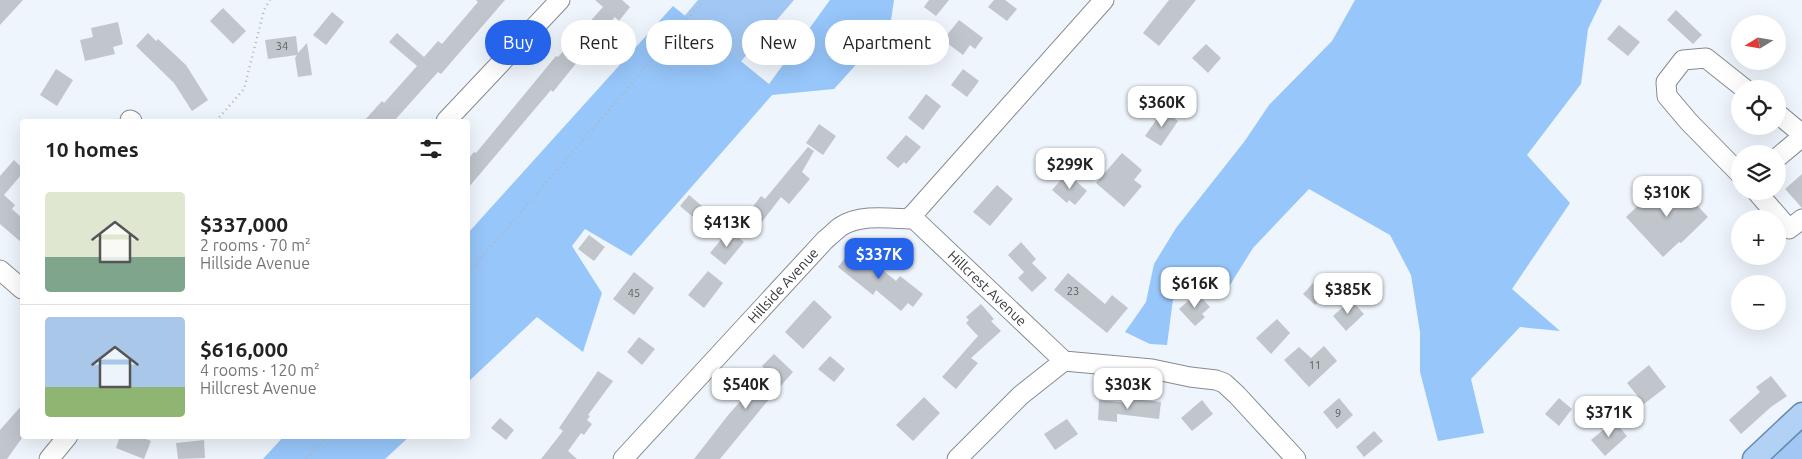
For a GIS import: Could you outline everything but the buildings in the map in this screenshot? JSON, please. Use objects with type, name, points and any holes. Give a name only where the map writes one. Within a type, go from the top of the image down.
[{"type":"main road","points":[[1754,459],[1802,414]]},
{"type":"street","points":[[448,119],[560,0]]},
{"type":"street","points":[[911,216],[1104,0]]},
{"type":"street","points":[[1731,165],[1666,96],[1666,82],[1683,60],[1706,58],[1734,80]]},
{"type":"street","points":[[1786,121],[1802,135],[1786,150]]},
{"type":"street","points":[[1764,200],[1788,229],[1802,219]]},
{"type":"street","name":"Hillcrest Avenue","points":[[911,216],[1064,361]]},
{"type":"street","name":"Hillside Avenue","points":[[623,459],[825,240],[842,226],[856,221],[876,217],[909,219],[911,216]]},
{"type":"street","points":[[0,270],[20,287]]},
{"type":"street","points":[[957,459],[1021,395],[1064,361],[1152,369],[1190,378],[1216,380],[1224,383],[1296,459]]},
{"type":"street","points":[[48,459],[65,439]]},
{"type":"path","points":[[218,119],[244,89],[264,10],[270,0]]},
{"type":"path","points":[[470,271],[704,0]]},
{"type":"path","points":[[307,459],[324,439]]},
{"type":"shaded area","points":[[698,0],[794,0],[777,20],[742,20],[742,60],[724,81],[706,65],[732,65],[732,20],[681,20]]},
{"type":"shaded area","points":[[830,0],[894,0],[891,20],[825,20],[825,65],[856,65],[834,89],[772,95],[631,256],[585,229],[572,246],[602,293],[583,352],[537,317],[470,380],[470,231],[620,65],[636,65],[636,47],[646,36],[646,65],[732,65],[732,54],[742,62],[742,65],[746,65],[769,84],[783,65],[815,65],[815,21]]},
{"type":"shaded area","points":[[1355,0],[1602,0],[1588,29],[1581,84],[1527,155],[1570,203],[1512,289],[1560,331],[1520,327],[1471,379],[1484,433],[1438,441],[1420,372],[1420,332],[1411,275],[1390,235],[1309,189],[1253,248],[1225,293],[1188,277],[1173,299],[1167,345],[1150,344],[1125,332],[1146,302],[1154,264],[1176,228],[1244,142],[1269,105],[1332,41]]},
{"type":"shaded area","points":[[673,6],[690,20],[660,20]]},
{"type":"shaded area","points":[[1802,414],[1802,459],[1754,459]]},
{"type":"shaded area","points":[[281,439],[407,439],[385,459],[263,459]]}]
